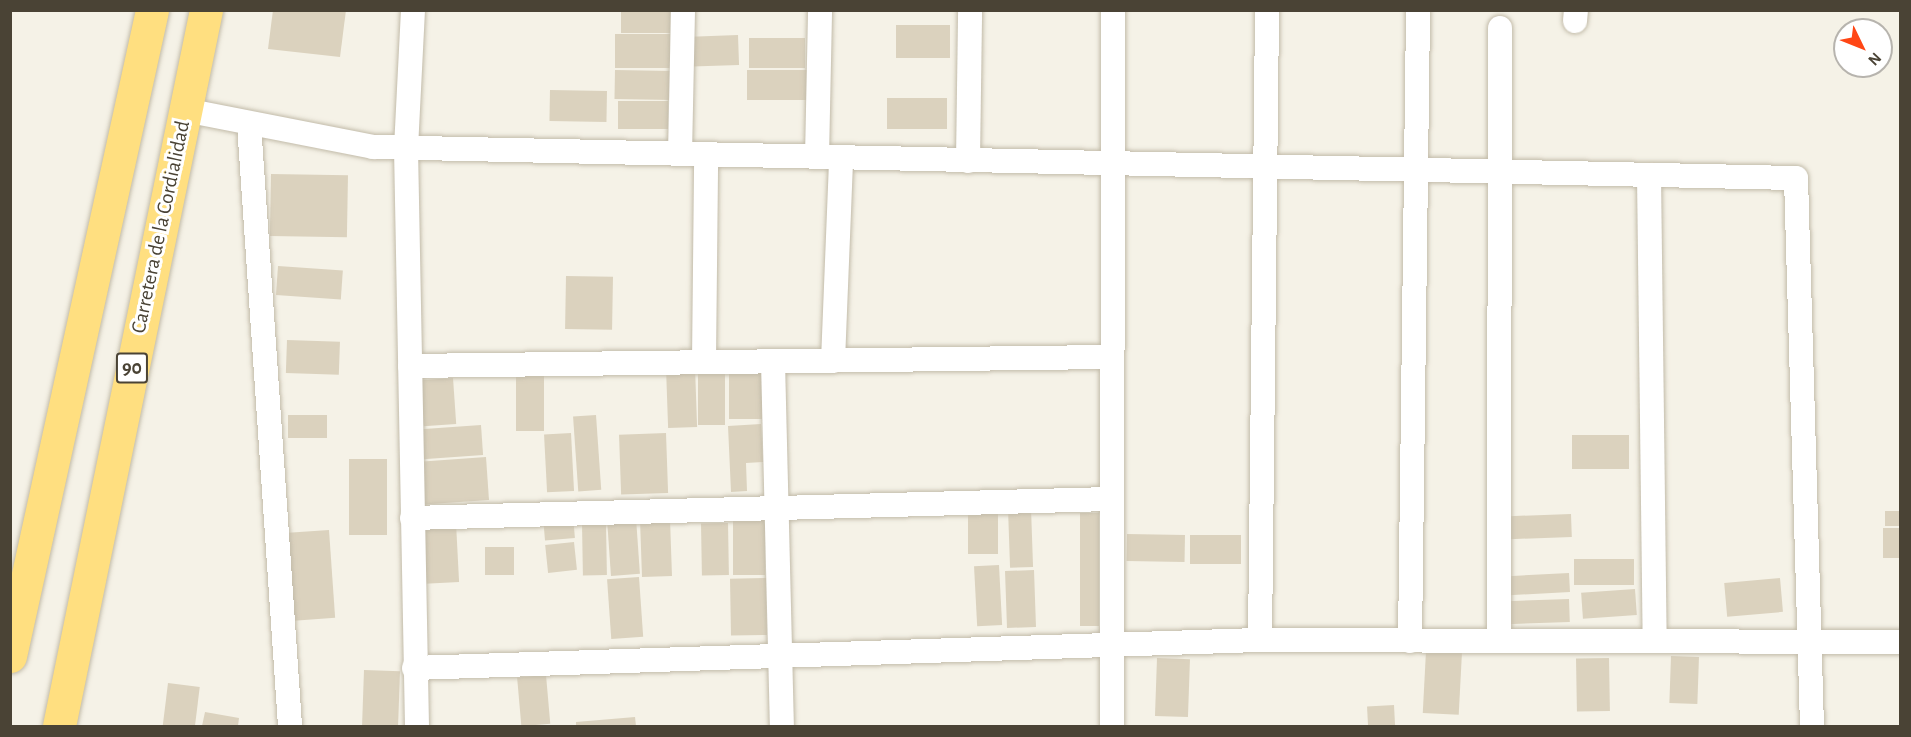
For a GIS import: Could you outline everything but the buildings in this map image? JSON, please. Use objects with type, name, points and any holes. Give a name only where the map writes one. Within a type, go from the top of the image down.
[{"type":"highway","points":[[10,656],[152,10]]},
{"type":"highway","name":"Carretera de la Cordialidad","points":[[59,726],[206,10]]},
{"type":"street","points":[[413,10],[406,148],[414,668],[417,726]]},
{"type":"street","points":[[680,154],[683,10]]},
{"type":"street","points":[[820,10],[829,158],[833,361]]},
{"type":"street","points":[[968,161],[970,10]]},
{"type":"street","points":[[1112,726],[1109,648],[1109,499],[1113,10]]},
{"type":"street","points":[[1260,640],[1267,10]]},
{"type":"street","points":[[1410,641],[1418,10]]},
{"type":"street","points":[[1499,637],[1500,28]]},
{"type":"street","points":[[185,110],[249,124],[406,148],[1112,164],[1264,163],[1415,166],[1499,172],[1796,178],[1812,639],[1812,726]]},
{"type":"street","points":[[249,124],[290,726]]},
{"type":"street","points":[[704,362],[705,154]]},
{"type":"street","points":[[1649,175],[1655,641]]},
{"type":"street","points":[[410,366],[1110,357]]},
{"type":"street","points":[[773,362],[782,726]]},
{"type":"street","points":[[412,518],[1109,499]]},
{"type":"street","points":[[414,668],[1109,648],[1260,640],[1410,641],[1499,637],[1655,641],[1812,639],[1900,642]]}]
